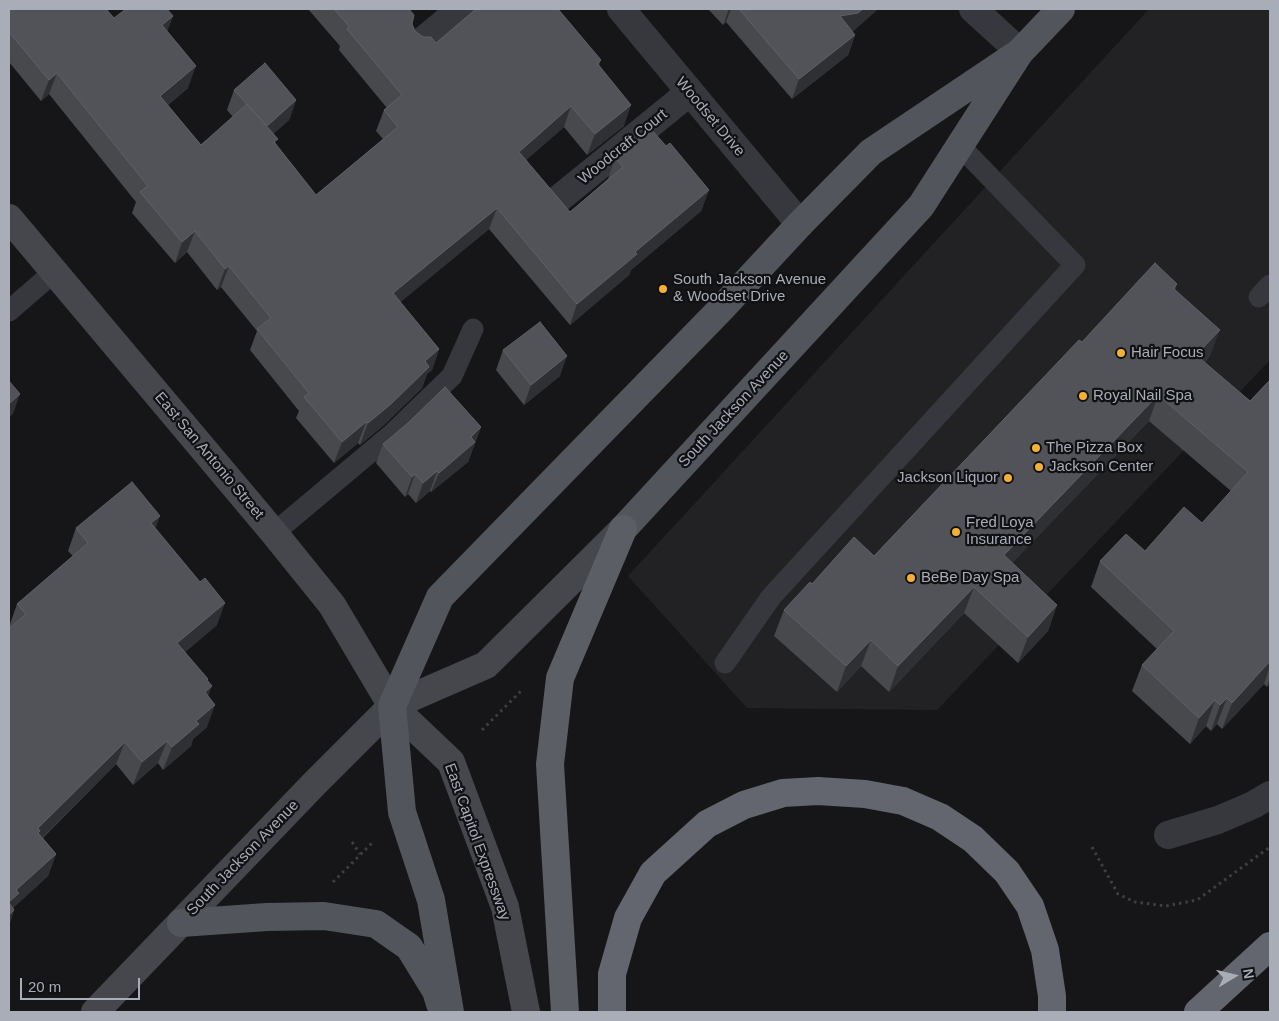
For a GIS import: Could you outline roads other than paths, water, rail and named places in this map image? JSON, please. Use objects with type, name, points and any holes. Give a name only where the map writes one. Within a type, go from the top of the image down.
[{"type":"highway","points":[[565,1012],[550,764],[560,678],[623,529]]},
{"type":"highway","points":[[612,1012],[612,974],[628,918],[653,873],[707,824],[744,805],[783,793],[818,791],[865,794],[903,801],[940,817],[973,839],[1007,872],[1030,906],[1045,950],[1052,996],[1052,1012]]},
{"type":"highway","points":[[1198,1012],[1270,946]]},
{"type":"main road","name":"South Jackson Avenue","points":[[95,1012],[313,784],[392,706],[486,665],[623,529],[921,206],[1020,52],[1061,9]]},
{"type":"main road","name":"South Jackson Avenue","points":[[392,706],[440,597],[870,152],[1020,52]]},
{"type":"main road","name":"East San Antonio Street","points":[[9,218],[274,532],[332,606],[392,706]]},
{"type":"main road","points":[[392,706],[402,812],[431,900],[450,1012]]},
{"type":"main road","name":"East Capitol Expressway","points":[[392,706],[451,762],[505,907],[526,1012]]},
{"type":"main road","points":[[181,923],[267,917],[324,916],[376,924],[409,947],[436,991],[442,1012]]},
{"type":"street","points":[[420,43],[461,9]]},
{"type":"street","name":"Woodset Drive","points":[[621,9],[800,224]]},
{"type":"street","points":[[973,9],[1020,52]]},
{"type":"street","name":"Woodcraft Court","points":[[556,201],[690,92]]},
{"type":"street","points":[[1168,835],[1218,820],[1253,805],[1270,795]]},
{"type":"lane","points":[[725,664],[771,597],[1075,265],[960,146]]},
{"type":"lane","points":[[9,311],[54,272]]},
{"type":"lane","points":[[274,532],[392,434],[452,376],[473,329]]},
{"type":"place","name":"South Jackson Avenue & Woodset Drive","points":[[663,289]]},
{"type":"place","name":"Hair Focus","points":[[1121,353]]},
{"type":"place","name":"Royal Nail Spa","points":[[1083,396]]},
{"type":"place","name":"The Pizza Box","points":[[1036,448]]},
{"type":"place","name":"Jackson Center","points":[[1039,467]]},
{"type":"place","name":"Jackson Liquor","points":[[1008,478]]},
{"type":"place","name":"Fred Loya Insurance","points":[[956,532]]},
{"type":"place","name":"BeBe Day Spa","points":[[911,578]]}]
